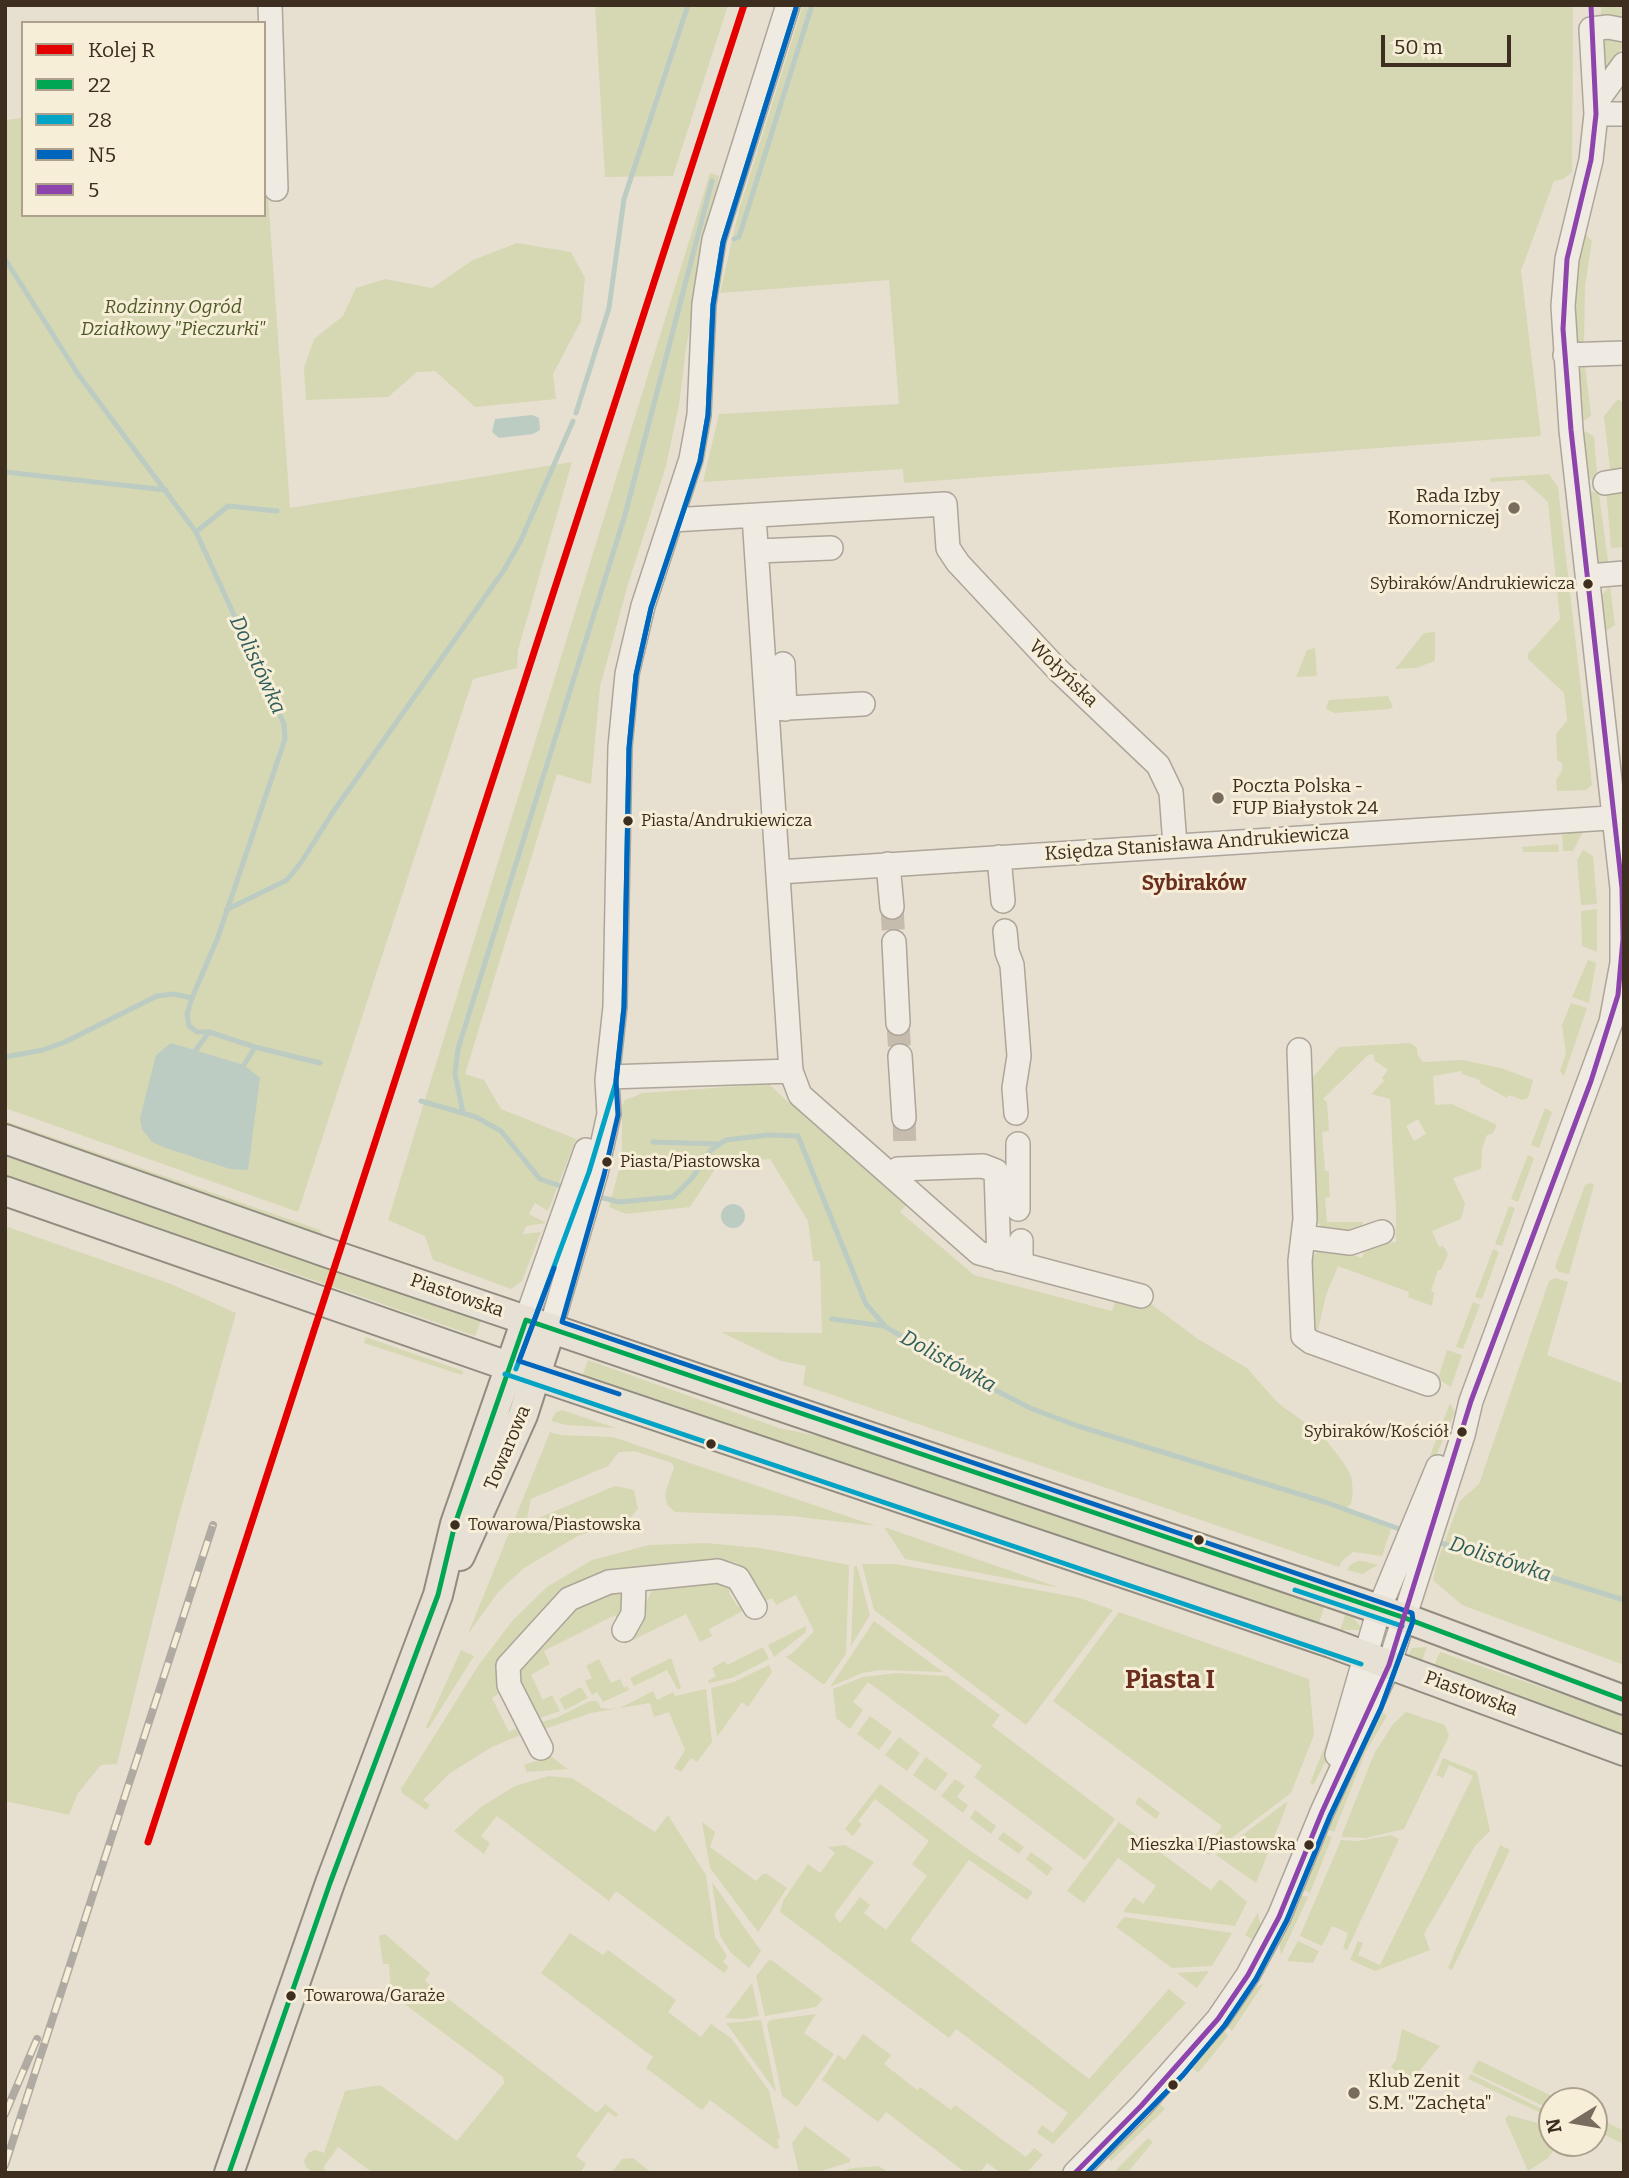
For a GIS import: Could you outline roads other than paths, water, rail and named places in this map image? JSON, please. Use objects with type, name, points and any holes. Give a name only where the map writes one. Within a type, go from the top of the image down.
[{"type":"main road","name":"Piastowska","points":[[5,1139],[538,1324],[1392,1614],[1624,1700]]},
{"type":"main road","name":"Piastowska","points":[[5,1191],[508,1366],[1376,1661],[1624,1751]]},
{"type":"main road","name":"Towarowa","points":[[490,1458],[508,1366],[538,1324]]},
{"type":"main road","name":"Towarowa","points":[[229,2173],[330,1882],[438,1595],[455,1524],[537,1375],[538,1324]]},
{"type":"street","points":[[270,5],[276,188]]},
{"type":"street","points":[[538,1324],[588,1171],[600,1096],[608,1079],[615,1007],[622,713],[637,628],[691,459],[699,415],[704,303],[714,240],[788,5]]},
{"type":"street","points":[[1075,2173],[1176,2069],[1232,1999],[1279,1917],[1322,1812],[1427,1516],[1464,1435],[1471,1401],[1591,1081],[1614,1009],[1623,929],[1620,817],[1589,576],[1565,355],[1566,270],[1591,160],[1597,108],[1592,71],[1591,29],[1608,27],[1624,30]]},
{"type":"street","points":[[1597,108],[1624,64]]},
{"type":"street","points":[[1597,108],[1624,114]]},
{"type":"street","points":[[1610,359],[1601,345],[1612,339],[1624,338]]},
{"type":"street","points":[[1565,355],[1610,359]]},
{"type":"street","name":"Wołyńska","points":[[754,516],[944,504],[948,548],[958,563],[1057,669],[1158,765],[1171,792],[1175,845]]},
{"type":"street","points":[[672,520],[754,516],[777,709],[779,872],[791,1071],[800,1095],[898,1165],[963,1242],[979,1253],[1140,1296]]},
{"type":"street","points":[[757,551],[819,553]]},
{"type":"street","points":[[1589,576],[1624,573]]},
{"type":"street","points":[[777,709],[783,664]]},
{"type":"street","points":[[777,709],[863,704]]},
{"type":"street","name":"Księdza Stanisława Andrukiewicza","points":[[779,872],[1620,817]]},
{"type":"street","points":[[999,857],[1003,901]]},
{"type":"street","points":[[888,864],[892,907]]},
{"type":"street","points":[[1005,931],[1007,952],[1012,965],[1019,1056],[1014,1088],[1016,1113]]},
{"type":"street","points":[[894,942],[898,1023]]},
{"type":"street","points":[[1299,1050],[1305,1219],[1300,1261],[1303,1336],[1311,1342],[1428,1384]]},
{"type":"street","points":[[901,1056],[904,1118]]},
{"type":"street","points":[[608,1079],[791,1071]]},
{"type":"street","points":[[1018,1144],[1018,1209]]},
{"type":"street","points":[[898,1165],[984,1166],[996,1171],[1010,1262]]},
{"type":"street","points":[[1303,1237],[1350,1242],[1382,1233]]},
{"type":"street","points":[[1010,1262],[1021,1241]]},
{"type":"street","points":[[541,1748],[509,1685],[508,1666],[569,1599],[609,1582],[634,1582],[718,1571],[728,1572],[744,1585],[755,1607]]},
{"type":"street","points":[[624,1630],[634,1614],[634,1582]]},
{"type":"waterway","points":[[576,413],[609,308],[624,199],[688,5]]},
{"type":"waterway","points":[[734,239],[739,237],[812,5]]},
{"type":"waterway","points":[[463,1113],[455,1074],[458,1049],[625,515],[712,181]]},
{"type":"waterway","name":"Dolistówka","points":[[5,259],[78,374],[196,532],[284,724],[285,739],[218,937],[192,998],[187,1014],[189,1026],[197,1032],[209,1032],[320,1063]]},
{"type":"waterway","points":[[226,910],[287,880],[302,861],[333,812],[504,570],[521,540],[573,421]]},
{"type":"waterway","points":[[5,472],[166,490]]},
{"type":"waterway","points":[[196,532],[228,506],[277,511]]},
{"type":"waterway","points":[[5,1057],[43,1050],[65,1042],[157,996],[174,994],[192,998]]},
{"type":"waterway","points":[[196,1050],[209,1032]]},
{"type":"waterway","points":[[244,1065],[255,1047]]},
{"type":"waterway","name":"Dolistówka","points":[[421,1101],[476,1117],[501,1131],[540,1179],[566,1188]]},
{"type":"waterway","name":"Dolistówka","points":[[596,1196],[619,1202],[673,1197],[692,1178],[711,1150],[726,1140],[768,1135],[798,1136],[866,1304],[886,1327],[1030,1408],[1078,1426],[1325,1502],[1405,1531]]},
{"type":"waterway","points":[[653,1142],[719,1144]]},
{"type":"waterway","points":[[832,1319],[884,1326]]},
{"type":"waterway","name":"Dolistówka","points":[[1434,1541],[1624,1600]]},
{"type":"tunnel","points":[[892,907],[894,942]]},
{"type":"tunnel","points":[[898,1023],[900,1056]]},
{"type":"tunnel","points":[[904,1118],[905,1151]]},
{"type":"railway","points":[[5,2165],[213,1525]]},
{"type":"railway","points":[[5,2114],[37,2039]]},
{"type":"rail line","name":"R","points":[[148,1842],[744,5]]},
{"type":"place","name":"Rada Izby Komorniczej","points":[[1514,508]]},
{"type":"place","name":"Sybiraków/Andrukiewicza","points":[[1588,584]]},
{"type":"place","name":"Poczta Polska - FUP Białystok 24","points":[[1218,798]]},
{"type":"place","name":"Piasta/Andrukiewicza","points":[[628,821]]},
{"type":"place","name":"Piasta/Piastowska","points":[[607,1162]]},
{"type":"place","name":"Sybiraków/Kościół","points":[[1462,1432]]},
{"type":"place","name":"Towarowa/Piastowska","points":[[455,1525]]},
{"type":"place","name":"Mieszka I/Piastowska","points":[[1309,1845]]},
{"type":"place","name":"Towarowa/Garaże","points":[[291,1996]]},
{"type":"place","name":"Klub Zenit S.M. \"Zachęta\"","points":[[1354,2093]]},
{"type":"district","name":"Sybiraków","points":[[1194,884]]},
{"type":"district","name":"Piasta I","points":[[1170,1681]]},
{"type":"park label","name":"Rodzinny Ogród Działkowy \"Pieczurki\"","points":[[173,319]]}]
